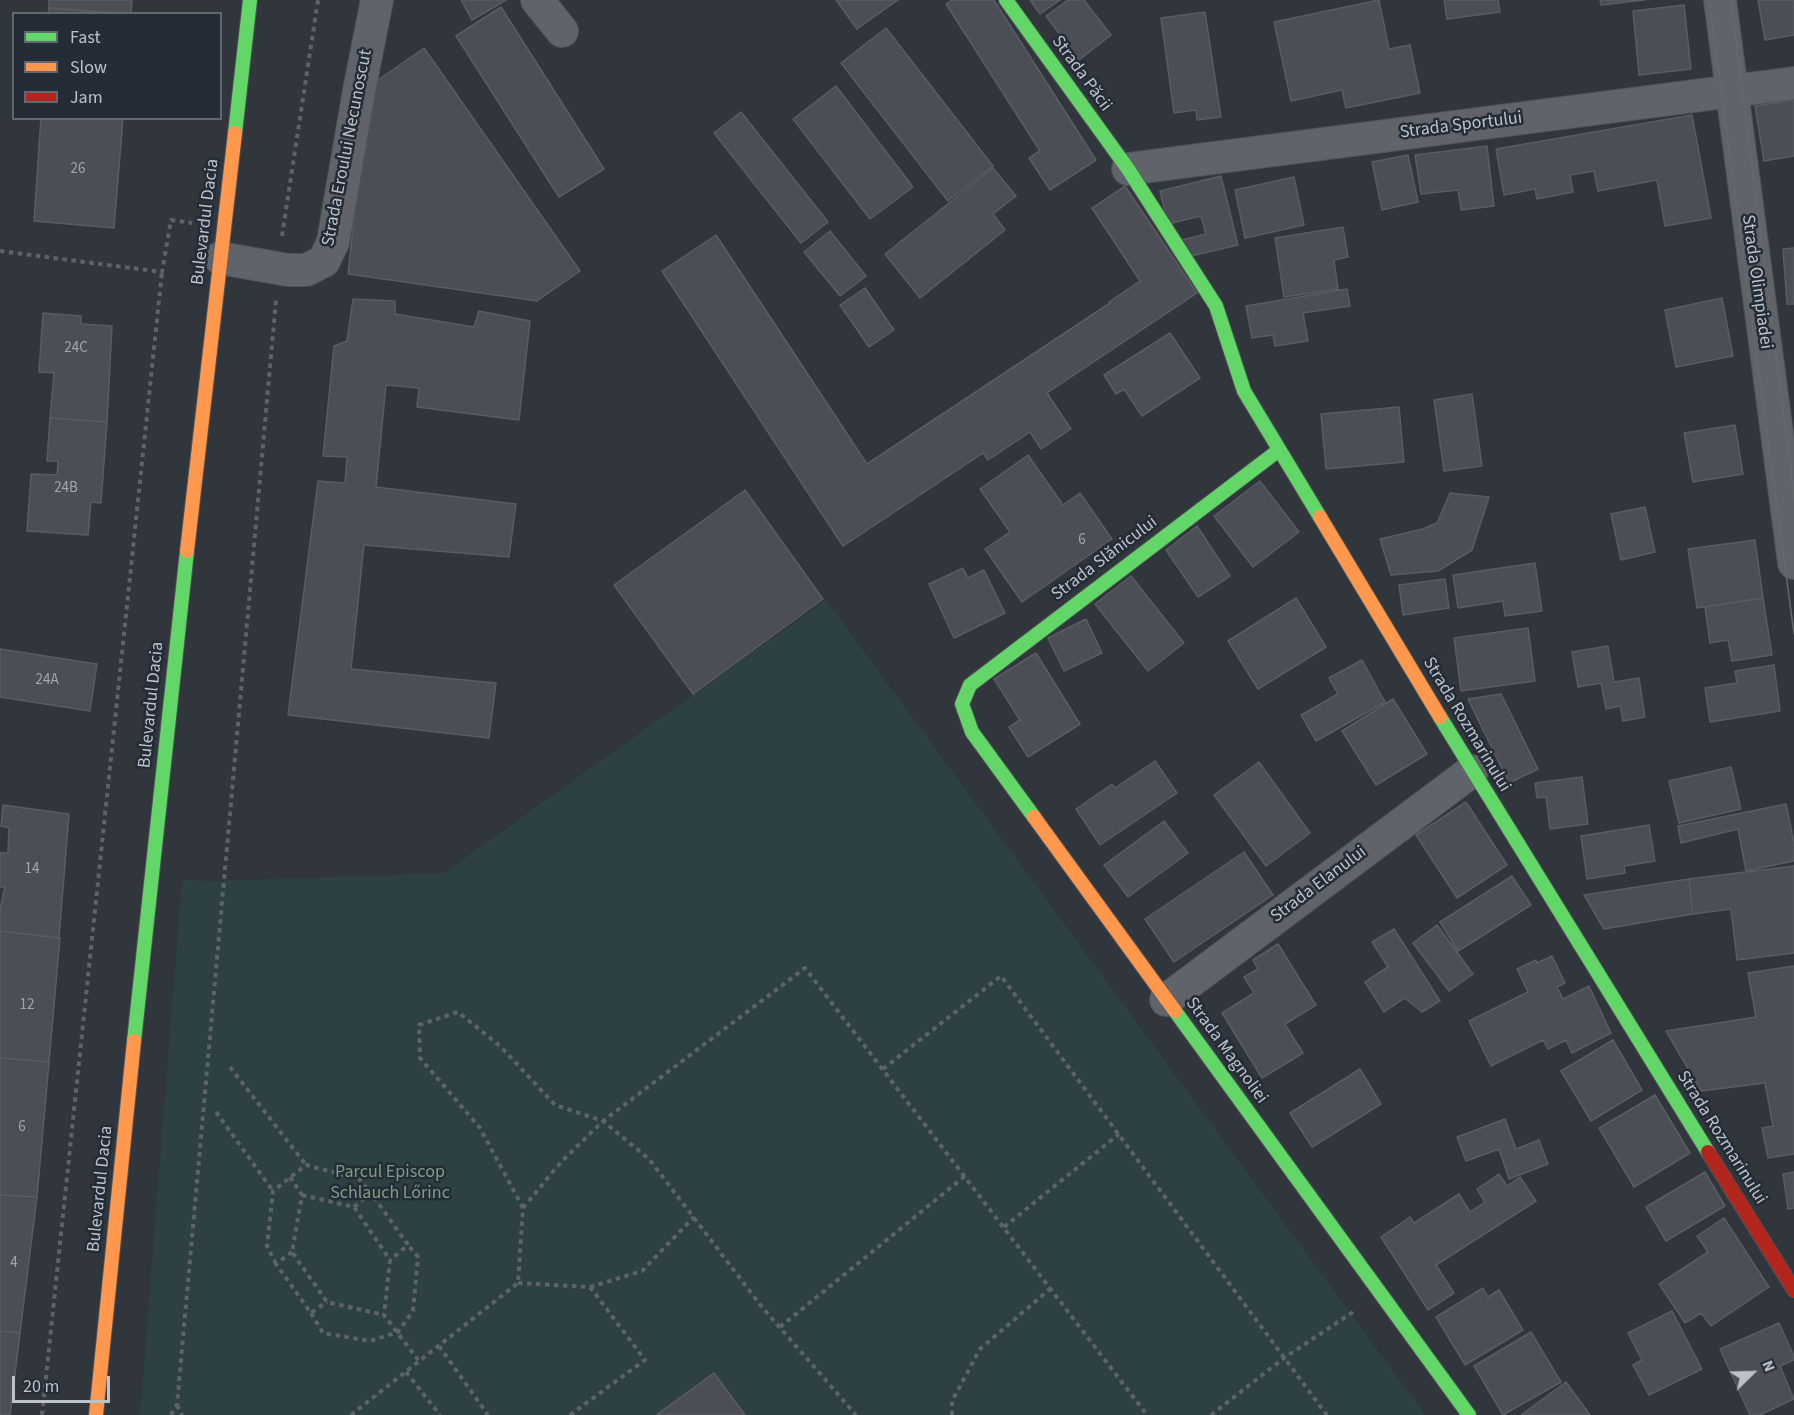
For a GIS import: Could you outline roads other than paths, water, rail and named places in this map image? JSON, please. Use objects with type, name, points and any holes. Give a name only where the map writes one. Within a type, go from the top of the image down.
[{"type":"street","name":"Bulevardul Dacia","points":[[96,1415],[152,868],[250,0]]},
{"type":"street","name":"Strada Eroului Necunoscut","points":[[220,258],[306,270],[324,261],[333,242],[377,0]]},
{"type":"street","points":[[537,0],[562,31]]},
{"type":"street","name":"Strada Păcii","points":[[1006,0],[1128,169]]},
{"type":"street","name":"Strada Olimpiadei","points":[[1720,0],[1792,529],[1794,563]]},
{"type":"street","name":"Strada Sportului","points":[[1128,169],[1794,83]]},
{"type":"street","name":"Strada Rozmarinului","points":[[1128,169],[1216,306],[1244,391],[1279,450],[1472,771],[1794,1290]]},
{"type":"street","name":"Strada Slănicului","points":[[962,704],[970,685],[1279,450]]},
{"type":"street","name":"Strada Magnoliei","points":[[962,704],[972,732],[1469,1415]]},
{"type":"street","name":"Strada Elanului","points":[[1166,1000],[1472,771]]},
{"type":"tram line","points":[[1709,0],[1794,634]]},
{"type":"tram line","points":[[1731,0],[1794,497]]},
{"type":"park label","name":"Parcul Episcop Schlauch Lőrinc","points":[[390,1183]]}]
